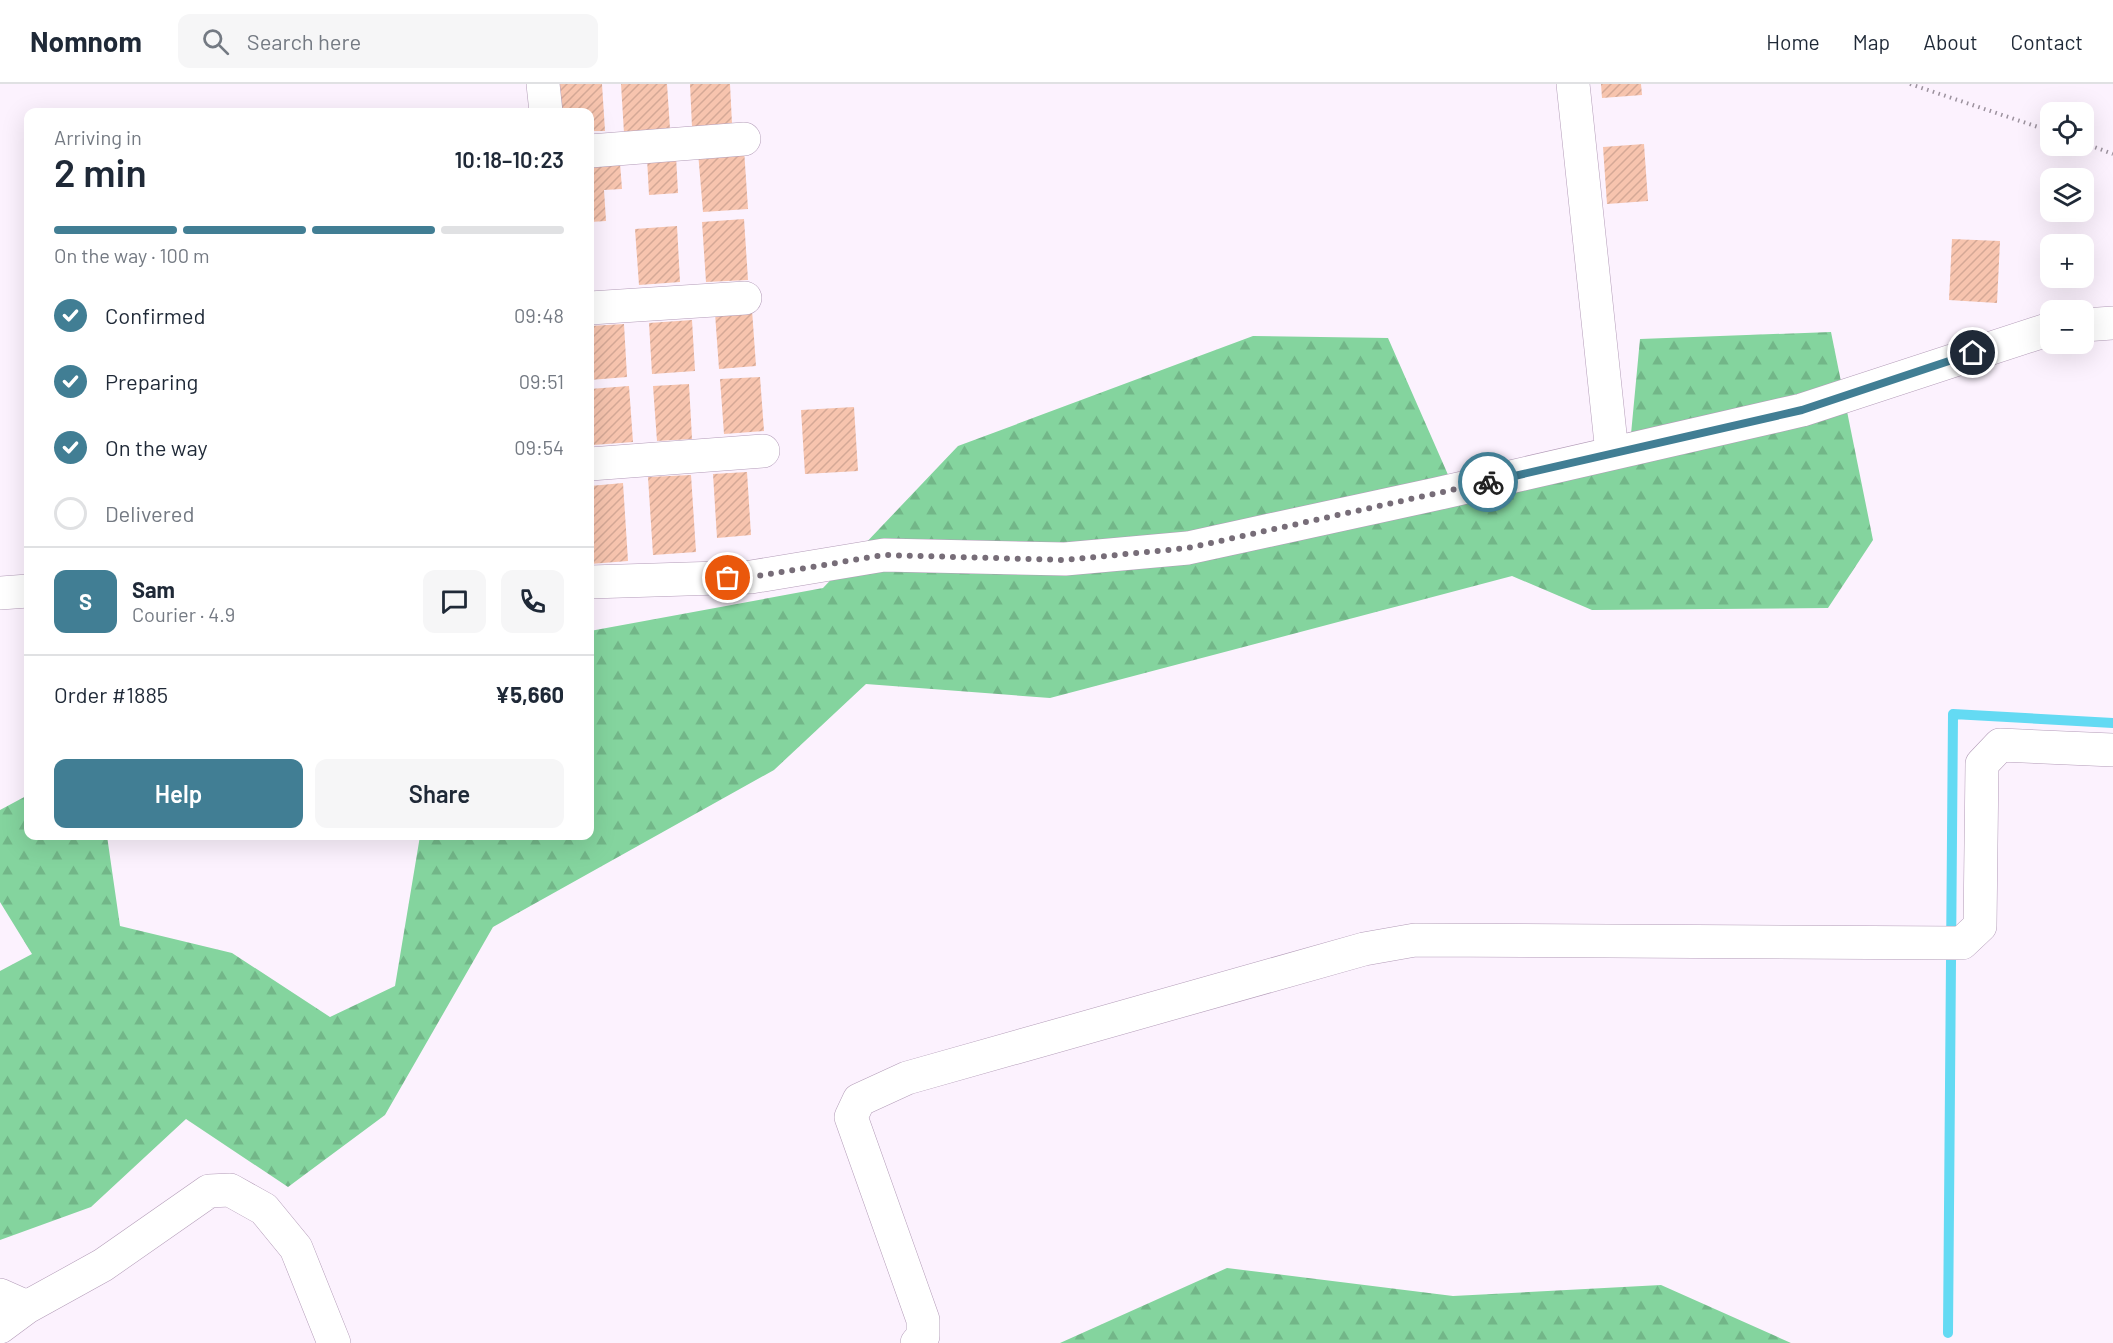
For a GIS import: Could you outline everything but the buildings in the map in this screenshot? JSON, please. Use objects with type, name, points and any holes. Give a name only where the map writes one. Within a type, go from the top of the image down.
[{"type":"street","points":[[543,84],[546,108]]},
{"type":"street","points":[[1573,84],[1612,453]]},
{"type":"street","points":[[594,151],[744,139]]},
{"type":"street","points":[[594,308],[745,298]]},
{"type":"street","points":[[2094,324],[2113,323]]},
{"type":"street","points":[[594,582],[751,577],[884,555],[1065,560],[1188,548],[1802,410],[2040,332]]},
{"type":"street","points":[[594,464],[763,451]]},
{"type":"street","points":[[0,593],[24,591]]},
{"type":"street","points":[[916,1343],[922,1336],[923,1320],[852,1117],[859,1100],[907,1078],[1364,949],[1415,940],[1952,943],[1980,926],[1982,764],[2000,745],[2113,750]]},
{"type":"street","points":[[0,1327],[13,1301],[103,1265],[209,1191],[230,1190],[264,1209],[296,1248],[334,1343]]},
{"type":"path","points":[[1910,84],[2040,128]]},
{"type":"path","points":[[2094,147],[2113,154]]},
{"type":"green space","points":[[1831,332],[1873,540],[1828,608],[1592,610],[1512,576],[1050,698],[866,684],[774,770],[493,927],[385,1115],[288,1187],[186,1119],[91,1207],[0,1240],[0,971],[32,954],[0,902],[0,810],[24,797],[24,840],[108,840],[120,926],[232,953],[330,1017],[395,986],[419,840],[594,840],[594,630],[823,588],[958,446],[1253,336],[1388,338],[1449,477],[1631,434],[1640,339]]},
{"type":"green space","points":[[1227,1268],[1453,1296],[1661,1285],[1791,1343],[1060,1343]]},
{"type":"waterway","points":[[1948,1333],[1953,714],[2113,723]]},
{"type":"way so far","points":[[728,578],[751,577],[884,555],[1065,560],[1188,548],[1488,482]]},
{"type":"route","points":[[1488,482],[1802,410],[1973,353]]}]
